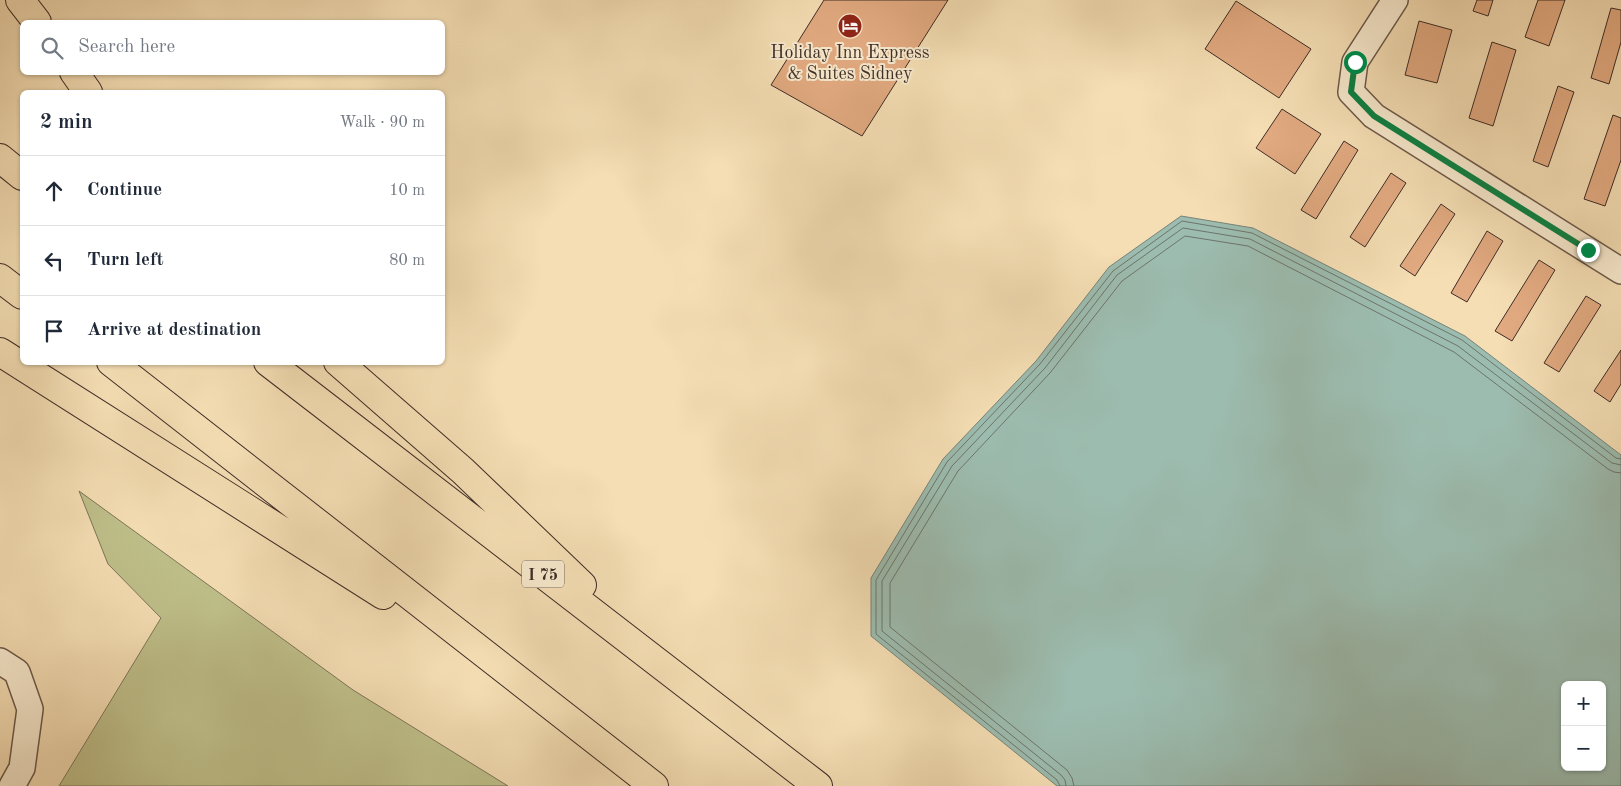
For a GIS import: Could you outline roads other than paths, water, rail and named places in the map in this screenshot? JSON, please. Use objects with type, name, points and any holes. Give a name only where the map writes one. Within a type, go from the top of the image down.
[{"type":"highway","points":[[20,0],[35,20]]},
{"type":"highway","points":[[76,75],[87,90]]},
{"type":"highway","points":[[0,158],[20,174]]},
{"type":"highway","points":[[0,278],[20,293]]},
{"type":"highway","points":[[0,352],[20,365]]},
{"type":"highway","points":[[21,365],[520,681]]},
{"type":"highway","points":[[115,365],[654,786]]},
{"type":"highway","name":"I 75","points":[[272,365],[818,786]]},
{"type":"highway","points":[[341,365],[463,471],[682,682]]},
{"type":"street","points":[[1395,0],[1355,62],[1351,92],[1374,116],[1621,270]]},
{"type":"street","points":[[0,661],[17,672],[30,709],[22,768],[12,786]]},
{"type":"water","points":[[1181,216],[1253,228],[1465,336],[1621,455],[1621,786],[1057,786],[871,636],[871,578],[943,459],[1036,361],[1109,267]]},
{"type":"place","name":"Holiday Inn Express & Suites Sidney","points":[[850,26]]}]
